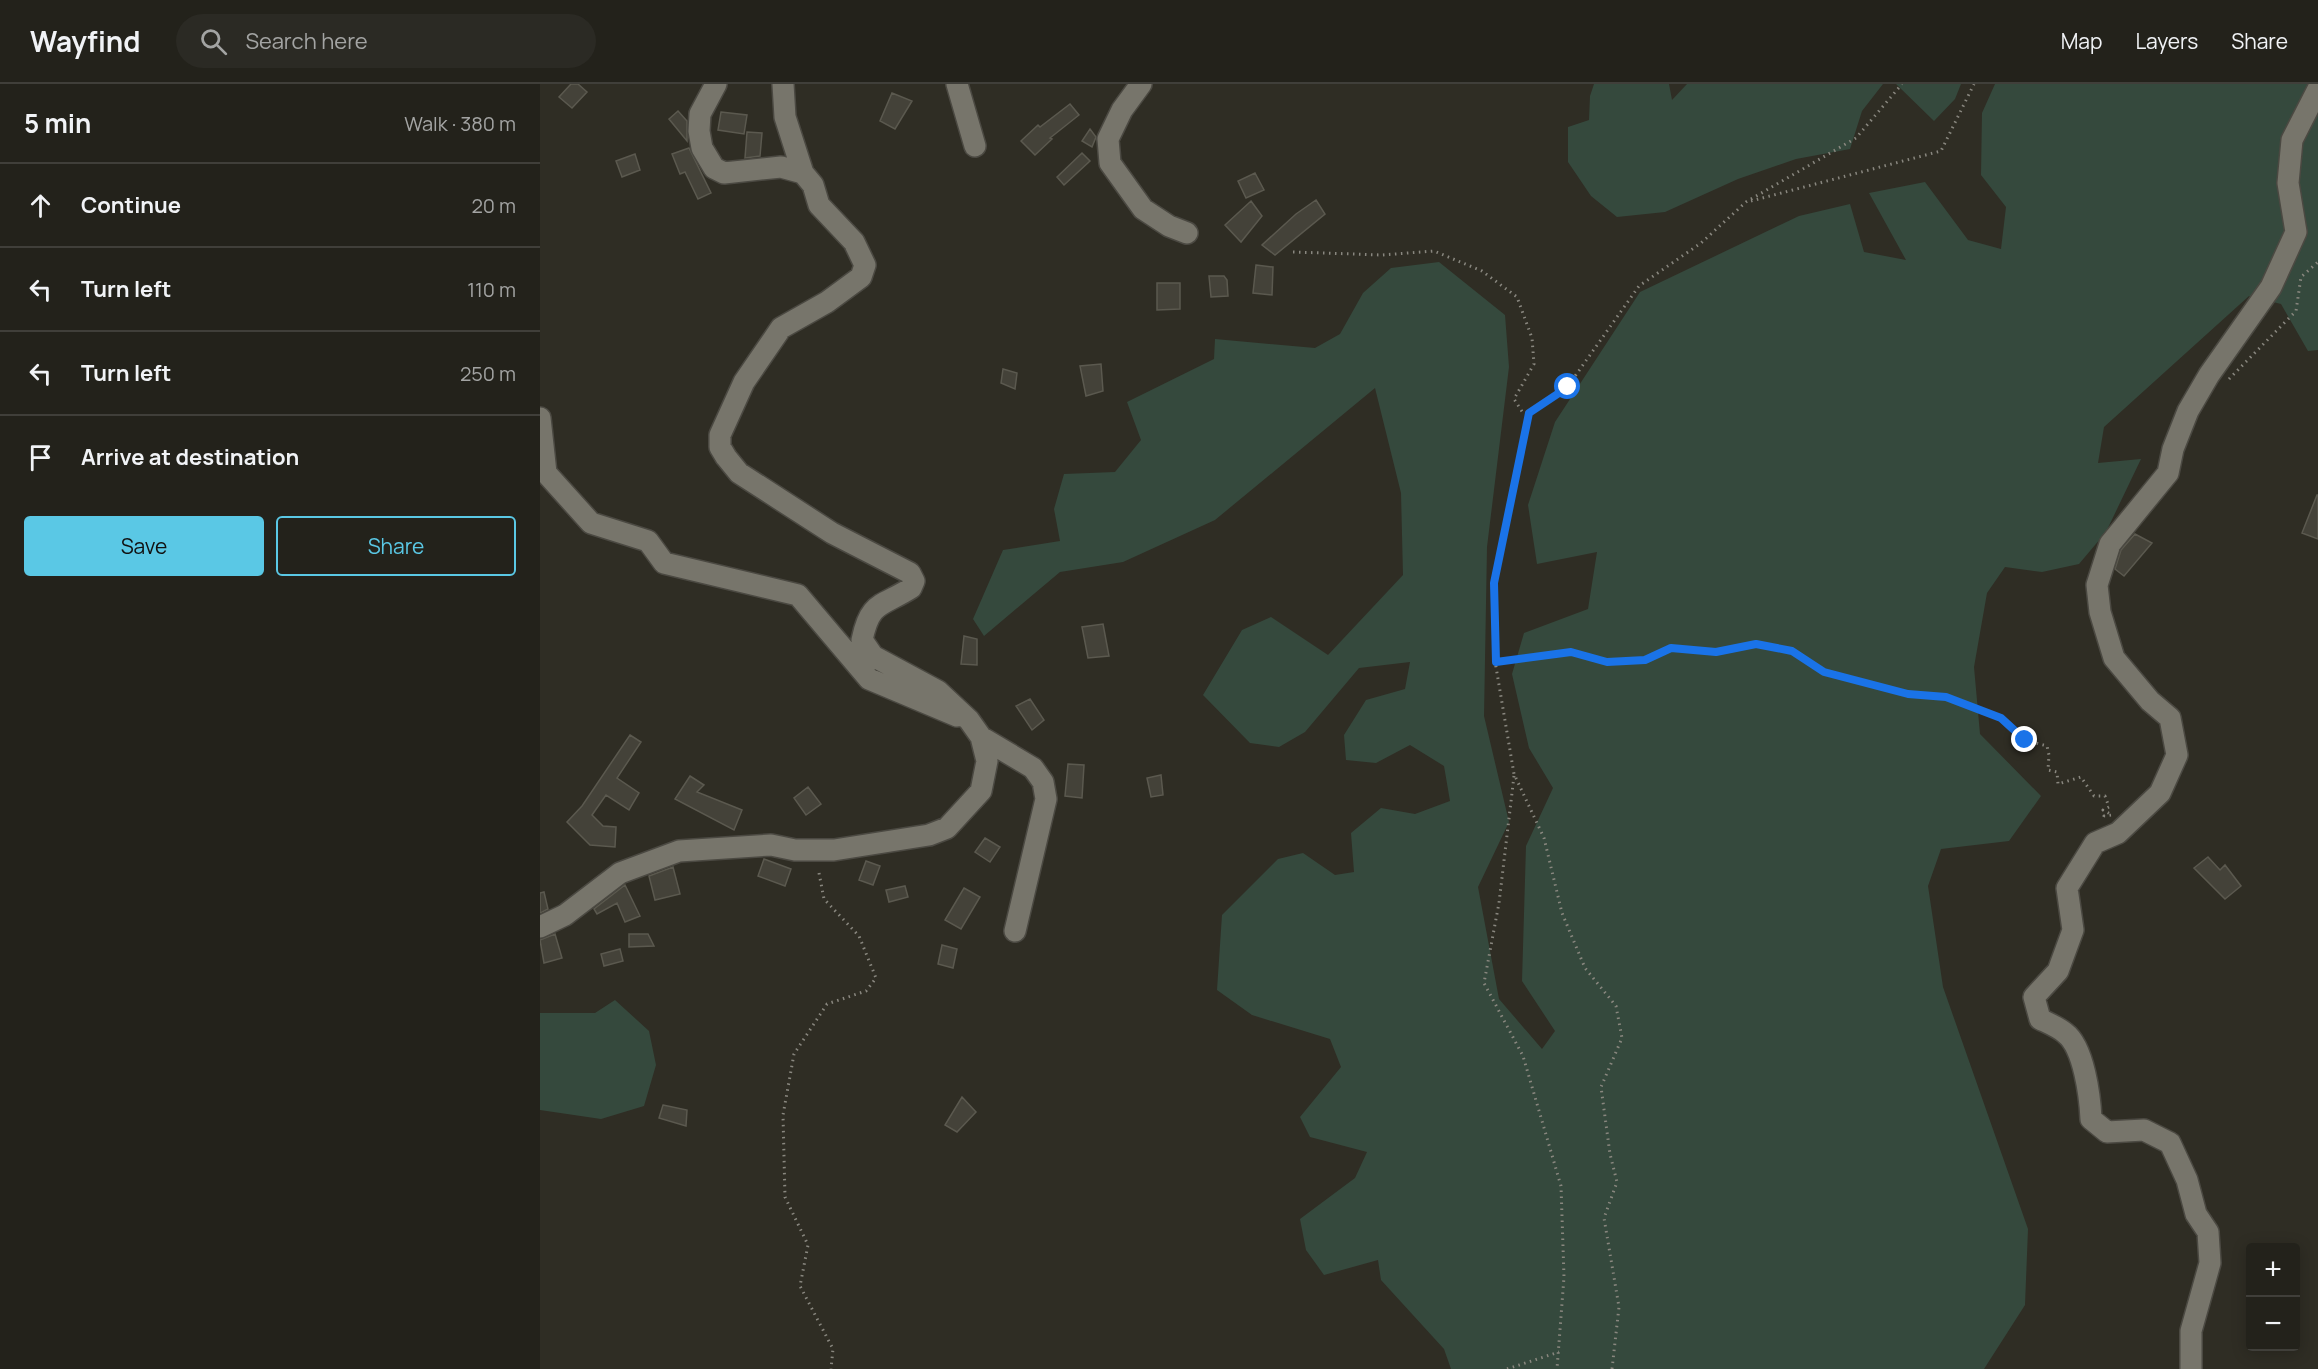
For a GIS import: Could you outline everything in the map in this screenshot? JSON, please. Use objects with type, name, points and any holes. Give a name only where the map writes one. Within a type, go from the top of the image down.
[{"type":"street","points":[[716,84],[700,114],[699,131],[702,148],[714,168],[724,173],[781,167],[803,173]]},
{"type":"street","points":[[540,927],[565,915],[621,873],[679,851],[771,845],[795,850],[834,850],[929,835],[947,828],[962,814],[981,790],[987,761],[981,738],[969,720],[938,691],[873,656],[862,640],[866,622],[876,606],[911,588],[914,581],[910,573],[832,532],[739,473],[720,447],[720,435],[744,381],[781,328],[827,302],[861,277],[865,265],[854,242],[819,205],[813,185],[803,173],[786,117],[783,84]]},
{"type":"street","points":[[957,84],[975,146]]},
{"type":"street","points":[[1141,84],[1122,110],[1108,139],[1110,163],[1143,209],[1169,226],[1186,232]]},
{"type":"street","points":[[2191,1369],[2191,1331],[2210,1263],[2208,1232],[2196,1214],[2187,1180],[2170,1143],[2144,1130],[2107,1132],[2091,1119],[2090,1092],[2082,1062],[2067,1034],[2040,1019],[2034,998],[2058,971],[2073,930],[2067,888],[2095,843],[2118,833],[2160,793],[2177,755],[2170,718],[2150,701],[2114,658],[2100,612],[2097,585],[2110,544],[2168,473],[2173,449],[2187,411],[2209,375],[2271,287],[2296,232],[2288,183],[2292,140],[2318,89]]},
{"type":"street","points":[[540,418],[546,473],[591,523],[648,541],[663,563],[798,594],[869,679],[969,720]]},
{"type":"street","points":[[981,738],[1033,768],[1043,782],[1046,799],[1015,931]]},
{"type":"path","points":[[1293,252],[1382,255],[1434,251],[1482,271],[1517,297],[1532,338],[1534,364],[1514,399],[1523,413],[1529,413],[1568,387],[1639,286],[1701,243],[1746,202],[1856,138],[1902,84]]},
{"type":"path","points":[[1746,202],[1941,151],[1974,84]]},
{"type":"path","points":[[2225,383],[2296,311],[2301,277],[2318,261]]},
{"type":"path","points":[[1529,413],[1494,583],[1496,662],[1514,774],[1499,903],[1484,983],[1523,1056],[1561,1186],[1564,1276],[1557,1369]]},
{"type":"path","points":[[1496,662],[1571,652],[1607,662],[1645,660],[1671,648],[1716,652],[1756,644],[1792,651],[1824,672],[1908,694],[1946,697],[2001,718],[2025,740],[2047,746],[2048,770],[2057,772],[2058,784],[2081,777],[2094,796],[2105,796],[2109,807],[2103,810],[2112,815],[2104,816],[2113,822]]},
{"type":"path","points":[[1514,774],[1544,838],[1562,913],[1586,968],[1616,1006],[1622,1038],[1601,1087],[1610,1154],[1617,1182],[1604,1218],[1619,1307],[1612,1369]]},
{"type":"path","points":[[819,873],[824,899],[859,936],[876,978],[866,991],[827,1004],[794,1054],[783,1114],[785,1197],[808,1245],[800,1286],[833,1348],[831,1369]]},
{"type":"path","points":[[1507,1369],[1558,1352]]},
{"type":"green space","points":[[1594,84],[1669,84],[1672,100],[1687,84],[1883,84],[1862,111],[1850,149],[1796,159],[1738,179],[1665,212],[1617,217],[1591,196],[1568,162],[1568,127],[1589,120],[1590,96]]},
{"type":"green space","points":[[1896,84],[1961,84],[1955,99],[1934,121]]},
{"type":"green space","points":[[1995,84],[2318,84],[2318,350],[2308,351],[2281,304],[2249,296],[2104,427],[2098,463],[2141,459],[2106,532],[2079,564],[2042,572],[2005,567],[1987,593],[1974,667],[1980,734],[2041,796],[2009,841],[1941,849],[1928,886],[1943,987],[2028,1229],[2025,1305],[1984,1369],[1451,1369],[1444,1349],[1381,1280],[1378,1260],[1324,1275],[1306,1250],[1300,1219],[1355,1178],[1367,1152],[1310,1137],[1300,1117],[1341,1067],[1330,1039],[1252,1015],[1217,990],[1222,915],[1278,859],[1303,853],[1335,875],[1354,872],[1351,833],[1381,808],[1415,814],[1450,801],[1444,766],[1410,745],[1376,763],[1346,760],[1344,735],[1366,700],[1405,689],[1410,662],[1359,668],[1305,732],[1279,747],[1250,743],[1203,695],[1242,630],[1271,617],[1328,655],[1403,575],[1401,493],[1375,388],[1215,520],[1123,562],[1060,572],[984,636],[973,619],[1003,550],[1060,541],[1054,509],[1064,474],[1115,472],[1141,440],[1127,402],[1214,359],[1215,339],[1315,348],[1340,334],[1363,293],[1391,268],[1439,262],[1505,315],[1509,367],[1487,547],[1484,716],[1509,822],[1478,887],[1499,999],[1542,1049],[1555,1031],[1522,981],[1526,846],[1553,788],[1529,748],[1512,674],[1524,633],[1588,609],[1597,552],[1537,564],[1528,505],[1555,422],[1640,292],[1799,216],[1850,204],[1864,252],[1906,260],[1869,193],[1925,182],[1968,240],[2001,249],[2006,207],[1981,175],[1982,113]]},
{"type":"green space","points":[[615,1000],[649,1031],[656,1065],[644,1106],[601,1119],[540,1110],[540,1013],[595,1013]]},
{"type":"building","points":[[571,84],[578,84],[587,92],[572,108],[559,97]]},
{"type":"building","points":[[892,93],[912,101],[895,129],[880,121]]},
{"type":"building","points":[[1070,104],[1079,115],[1050,138],[1052,139],[1035,155],[1021,141],[1038,125],[1040,127]]},
{"type":"building","points":[[678,111],[687,121],[687,141],[669,119]]},
{"type":"building","points":[[721,112],[747,115],[744,134],[718,130]]},
{"type":"building","points":[[1090,129],[1096,137],[1092,147],[1082,141]]},
{"type":"building","points":[[747,132],[762,133],[760,156],[745,158]]},
{"type":"building","points":[[689,148],[711,193],[698,199],[685,172],[680,174],[672,154]]},
{"type":"building","points":[[1082,153],[1090,161],[1064,185],[1057,177]]},
{"type":"building","points":[[635,154],[640,170],[622,177],[616,161]]},
{"type":"building","points":[[1255,173],[1264,190],[1246,198],[1238,181]]},
{"type":"building","points":[[1316,200],[1325,214],[1275,255],[1262,245],[1296,214]]},
{"type":"building","points":[[1251,201],[1262,216],[1241,242],[1225,225]]},
{"type":"building","points":[[1256,265],[1273,267],[1272,295],[1253,293]]},
{"type":"building","points":[[1209,276],[1224,276],[1227,280],[1228,296],[1211,297]]},
{"type":"building","points":[[1157,283],[1180,283],[1180,309],[1157,310]]},
{"type":"building","points":[[1101,364],[1103,391],[1086,396],[1080,366]]},
{"type":"building","points":[[1003,369],[1017,373],[1015,389],[1001,383]]},
{"type":"building","points":[[2318,495],[2318,539],[2302,533]]},
{"type":"building","points":[[2135,534],[2152,543],[2124,576],[2115,569],[2121,550]]},
{"type":"building","points":[[1103,624],[1109,656],[1088,658],[1082,627]]},
{"type":"building","points":[[964,636],[977,639],[977,665],[961,664]]},
{"type":"building","points":[[1030,699],[1044,720],[1032,730],[1016,706]]},
{"type":"building","points":[[630,735],[641,742],[617,778],[639,793],[629,810],[606,795],[592,815],[603,826],[616,827],[615,847],[590,845],[567,822],[582,806]]},
{"type":"building","points":[[1068,764],[1084,765],[1082,798],[1065,796]]},
{"type":"building","points":[[1161,775],[1163,795],[1151,797],[1147,778]]},
{"type":"building","points":[[690,776],[704,785],[697,792],[742,810],[734,830],[675,799]]},
{"type":"building","points":[[808,787],[821,804],[806,815],[794,798]]},
{"type":"building","points":[[985,838],[1000,847],[990,862],[975,852]]},
{"type":"building","points":[[2208,857],[2220,870],[2225,865],[2241,886],[2225,899],[2194,868]]},
{"type":"building","points":[[764,859],[791,869],[785,886],[758,876]]},
{"type":"building","points":[[866,861],[880,866],[873,885],[859,880]]},
{"type":"building","points":[[673,867],[680,894],[655,900],[649,876]]},
{"type":"building","points":[[625,885],[640,916],[625,922],[617,903],[597,914],[594,909]]},
{"type":"building","points":[[905,886],[908,897],[889,902],[886,890]]},
{"type":"building","points":[[964,888],[980,897],[961,929],[945,920]]},
{"type":"building","points":[[544,892],[548,909],[540,913],[540,893]]},
{"type":"building","points":[[555,934],[562,958],[544,963],[540,940]]},
{"type":"building","points":[[629,934],[648,934],[654,946],[629,947]]},
{"type":"building","points":[[942,945],[957,949],[953,968],[938,964]]},
{"type":"building","points":[[620,949],[623,961],[604,966],[601,954]]},
{"type":"building","points":[[962,1097],[976,1112],[957,1132],[945,1125]]},
{"type":"building","points":[[663,1105],[687,1110],[686,1126],[659,1118]]},
{"type":"route","points":[[1568,387],[1529,413],[1494,583],[1496,662],[1571,652],[1607,662],[1645,660],[1671,648],[1716,652],[1756,644],[1792,651],[1824,672],[1908,694],[1946,697],[2001,718],[2025,740]]}]
